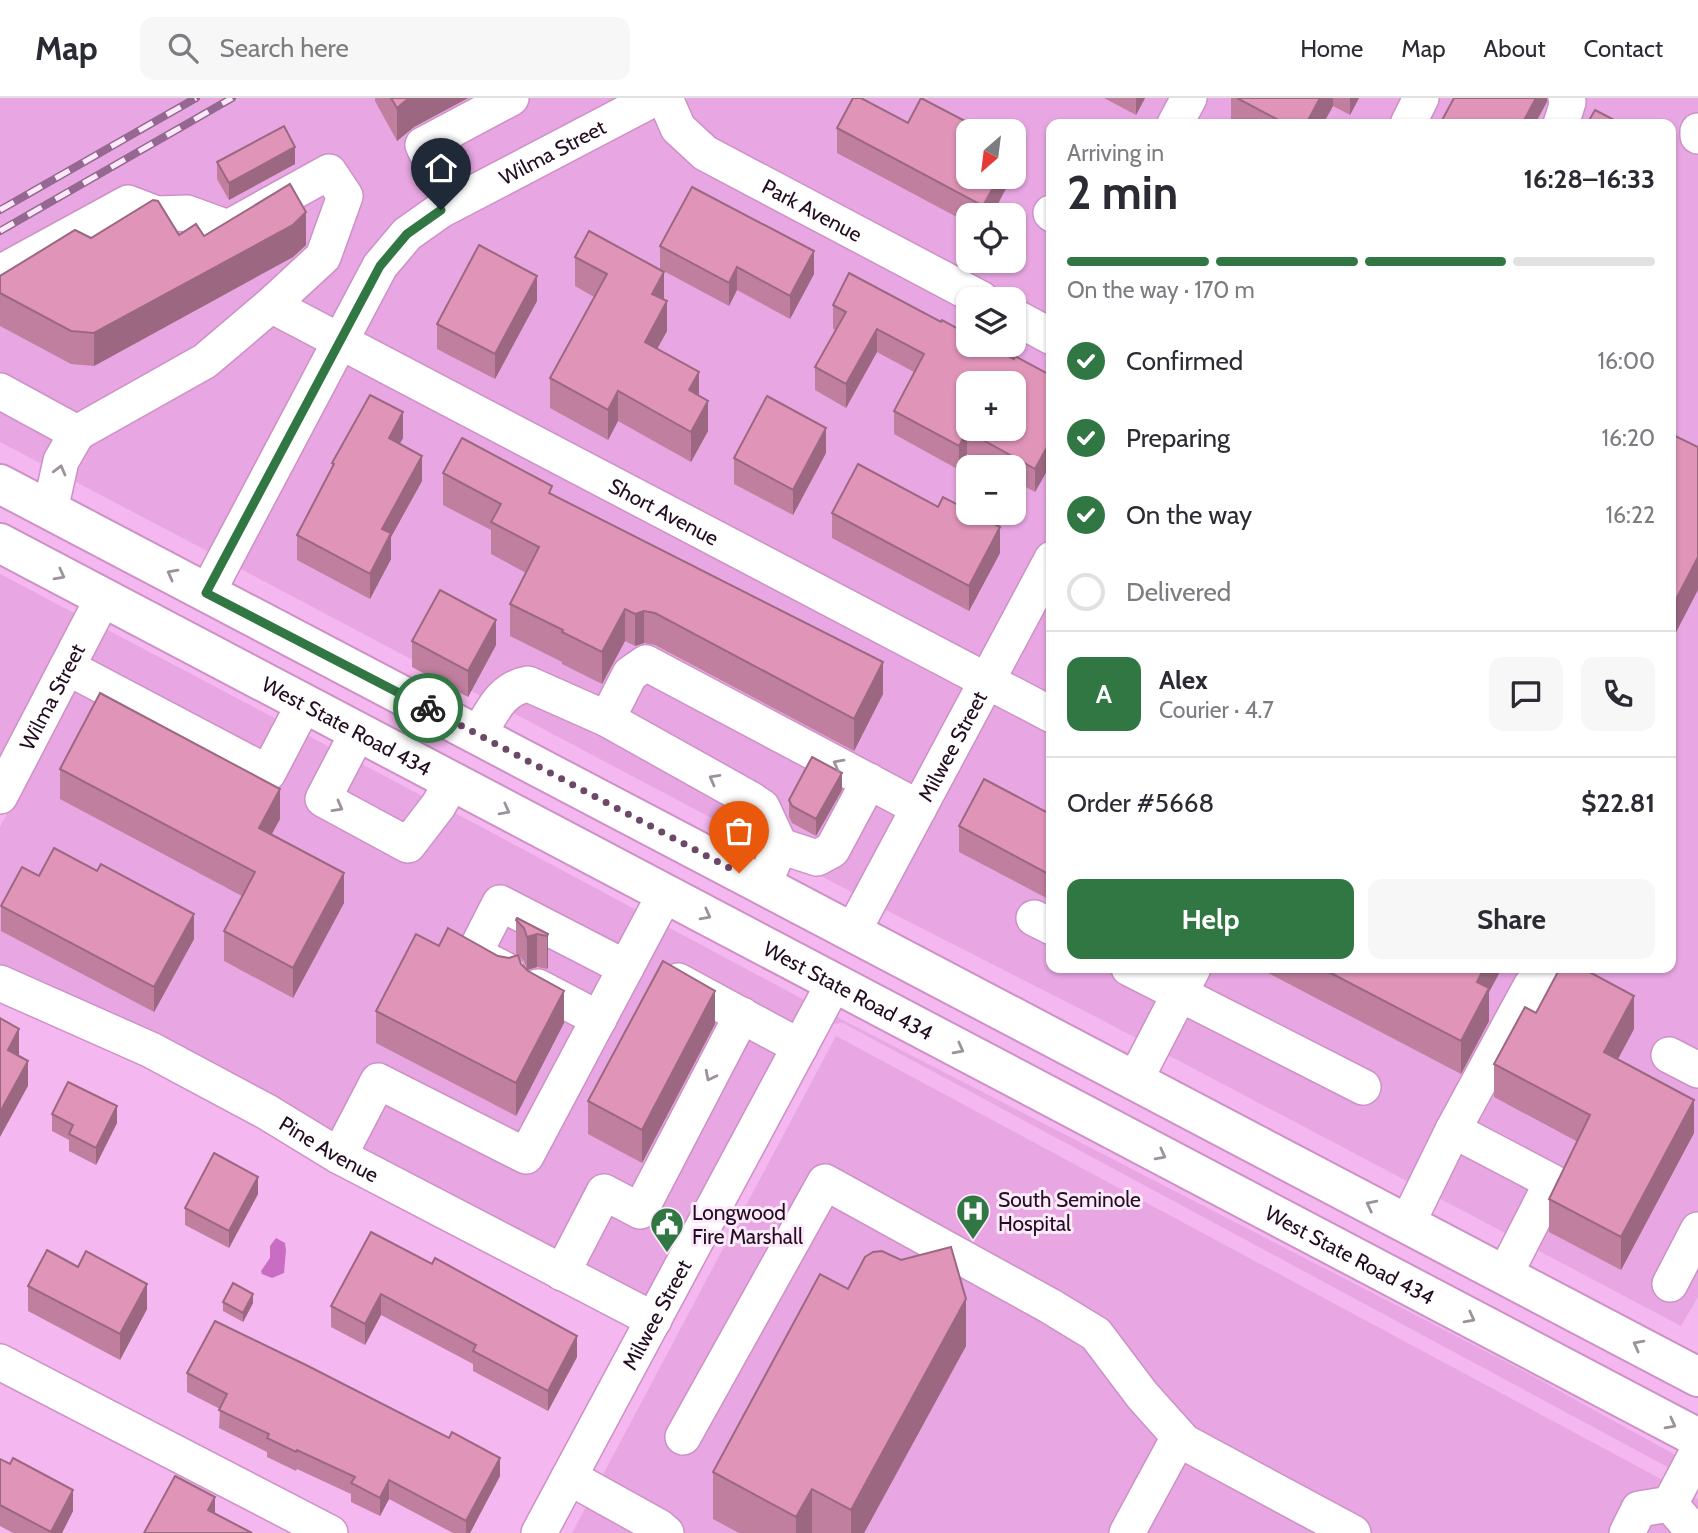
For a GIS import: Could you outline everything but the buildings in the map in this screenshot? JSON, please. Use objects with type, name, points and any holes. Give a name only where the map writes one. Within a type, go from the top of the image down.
[{"type":"main road","points":[[0,484],[1698,1377]]},
{"type":"main road","name":"West State Road 434","points":[[0,543],[1698,1438]]},
{"type":"main road","points":[[747,937],[809,937],[852,933]]},
{"type":"main road","points":[[834,983],[852,974],[875,969],[928,973]]},
{"type":"street","points":[[451,204],[423,145],[511,98]]},
{"type":"street","name":"Wilma Street","points":[[206,593],[380,266],[407,234],[451,204],[655,98]]},
{"type":"street","name":"Park Avenue","points":[[665,98],[678,128],[705,153],[958,287]]},
{"type":"street","points":[[1178,119],[1189,98]]},
{"type":"street","points":[[1410,119],[1421,98]]},
{"type":"street","points":[[1562,119],[1566,98]]},
{"type":"street","points":[[1698,131],[1698,136]]},
{"type":"street","points":[[0,273],[128,203],[157,214],[187,213],[228,228],[329,172],[345,196],[323,257],[271,305],[205,361],[77,433],[61,461],[50,510]]},
{"type":"street","name":"Short Avenue","points":[[271,305],[986,683],[1046,712]]},
{"type":"street","points":[[1026,323],[1046,334]]},
{"type":"street","points":[[0,391],[77,433]]},
{"type":"street","name":"Milwee Street","points":[[852,933],[1046,570]]},
{"type":"street","name":"Wilma Street","points":[[0,796],[103,598]]},
{"type":"street","points":[[607,719],[630,674],[646,663],[919,808]]},
{"type":"street","points":[[67,667],[268,773],[304,704]]},
{"type":"street","points":[[478,735],[503,696],[513,687],[528,684],[607,719],[762,807],[780,846],[817,858],[832,850],[869,781]]},
{"type":"street","points":[[358,732],[323,799],[408,845],[438,806],[452,782]]},
{"type":"street","points":[[763,886],[780,846]]},
{"type":"street","points":[[339,1156],[378,1081],[526,1157],[665,894]]},
{"type":"street","points":[[507,971],[474,954],[500,903],[626,968]]},
{"type":"street","points":[[1151,973],[1186,981],[1363,1087]]},
{"type":"street","points":[[1407,1224],[1452,1130],[1531,986],[1559,973]]},
{"type":"street","points":[[678,981],[800,1047]]},
{"type":"street","points":[[1133,1082],[1186,981]]},
{"type":"street","name":"Pine Avenue","points":[[0,983],[151,1050],[267,1112],[339,1156],[654,1320]]},
{"type":"street","name":"Milwee Street","points":[[539,1533],[834,983]]},
{"type":"street","points":[[538,987],[599,1019]]},
{"type":"street","points":[[562,1273],[604,1192],[640,1211],[742,1015]]},
{"type":"street","points":[[1452,1130],[1552,1182],[1504,1276]]},
{"type":"street","points":[[683,1437],[825,1182],[1096,1334],[1142,1395],[1184,1442],[1353,1533]]},
{"type":"street","points":[[1670,1284],[1698,1230]]},
{"type":"street","points":[[0,1362],[330,1533]]},
{"type":"street","points":[[1127,1533],[1179,1437]]},
{"type":"street","points":[[1670,1504],[1698,1451]]},
{"type":"street","points":[[569,1477],[666,1533]]},
{"type":"street","points":[[1627,1533],[1639,1509],[1670,1504]]},
{"type":"street","points":[[1670,1504],[1695,1533]]},
{"type":"shaded area","points":[[0,98],[621,98],[436,196],[211,553],[0,442]]},
{"type":"shaded area","points":[[688,98],[1698,98],[1698,1297],[1681,1326],[1100,1019],[882,908],[1046,600],[1046,973],[1676,973],[1676,119],[1046,119],[1046,316],[1026,305],[1026,287],[992,287],[965,273],[1026,273],[1026,203],[956,203],[956,268],[714,140],[691,118],[683,101]]},
{"type":"shaded area","points":[[655,115],[956,303],[956,357],[1026,357],[1026,342],[1046,352],[1046,540],[981,662],[361,334],[392,275],[416,245],[447,223]]},
{"type":"shaded area","points":[[346,362],[966,690],[857,895],[237,567]]},
{"type":"shaded area","points":[[0,574],[78,615],[0,766]]},
{"type":"shaded area","points":[[104,628],[808,1002],[649,1300],[0,965],[0,827]]},
{"type":"shaded area","points":[[833,1015],[1520,1369],[1679,1457],[1673,1470],[843,1023],[831,1024]]},
{"type":"shaded area","name":"South Seminole Hospital","points":[[836,1036],[1698,1499],[1698,1533],[572,1533]]},
{"type":"shaded area","points":[[276,1238],[285,1243],[284,1273],[272,1278],[261,1271],[270,1258],[270,1246]]},
{"type":"railway","points":[[0,210],[196,98]]},
{"type":"railway","points":[[0,231],[232,98]]},
{"type":"way so far","points":[[428,708],[739,873]]},
{"type":"place","name":"South Seminole Hospital","points":[[973,1241]]},
{"type":"place","name":"Longwood Fire Marshall","points":[[667,1254]]},
{"type":"route","points":[[428,708],[206,593],[380,266],[407,234],[441,210]]}]
